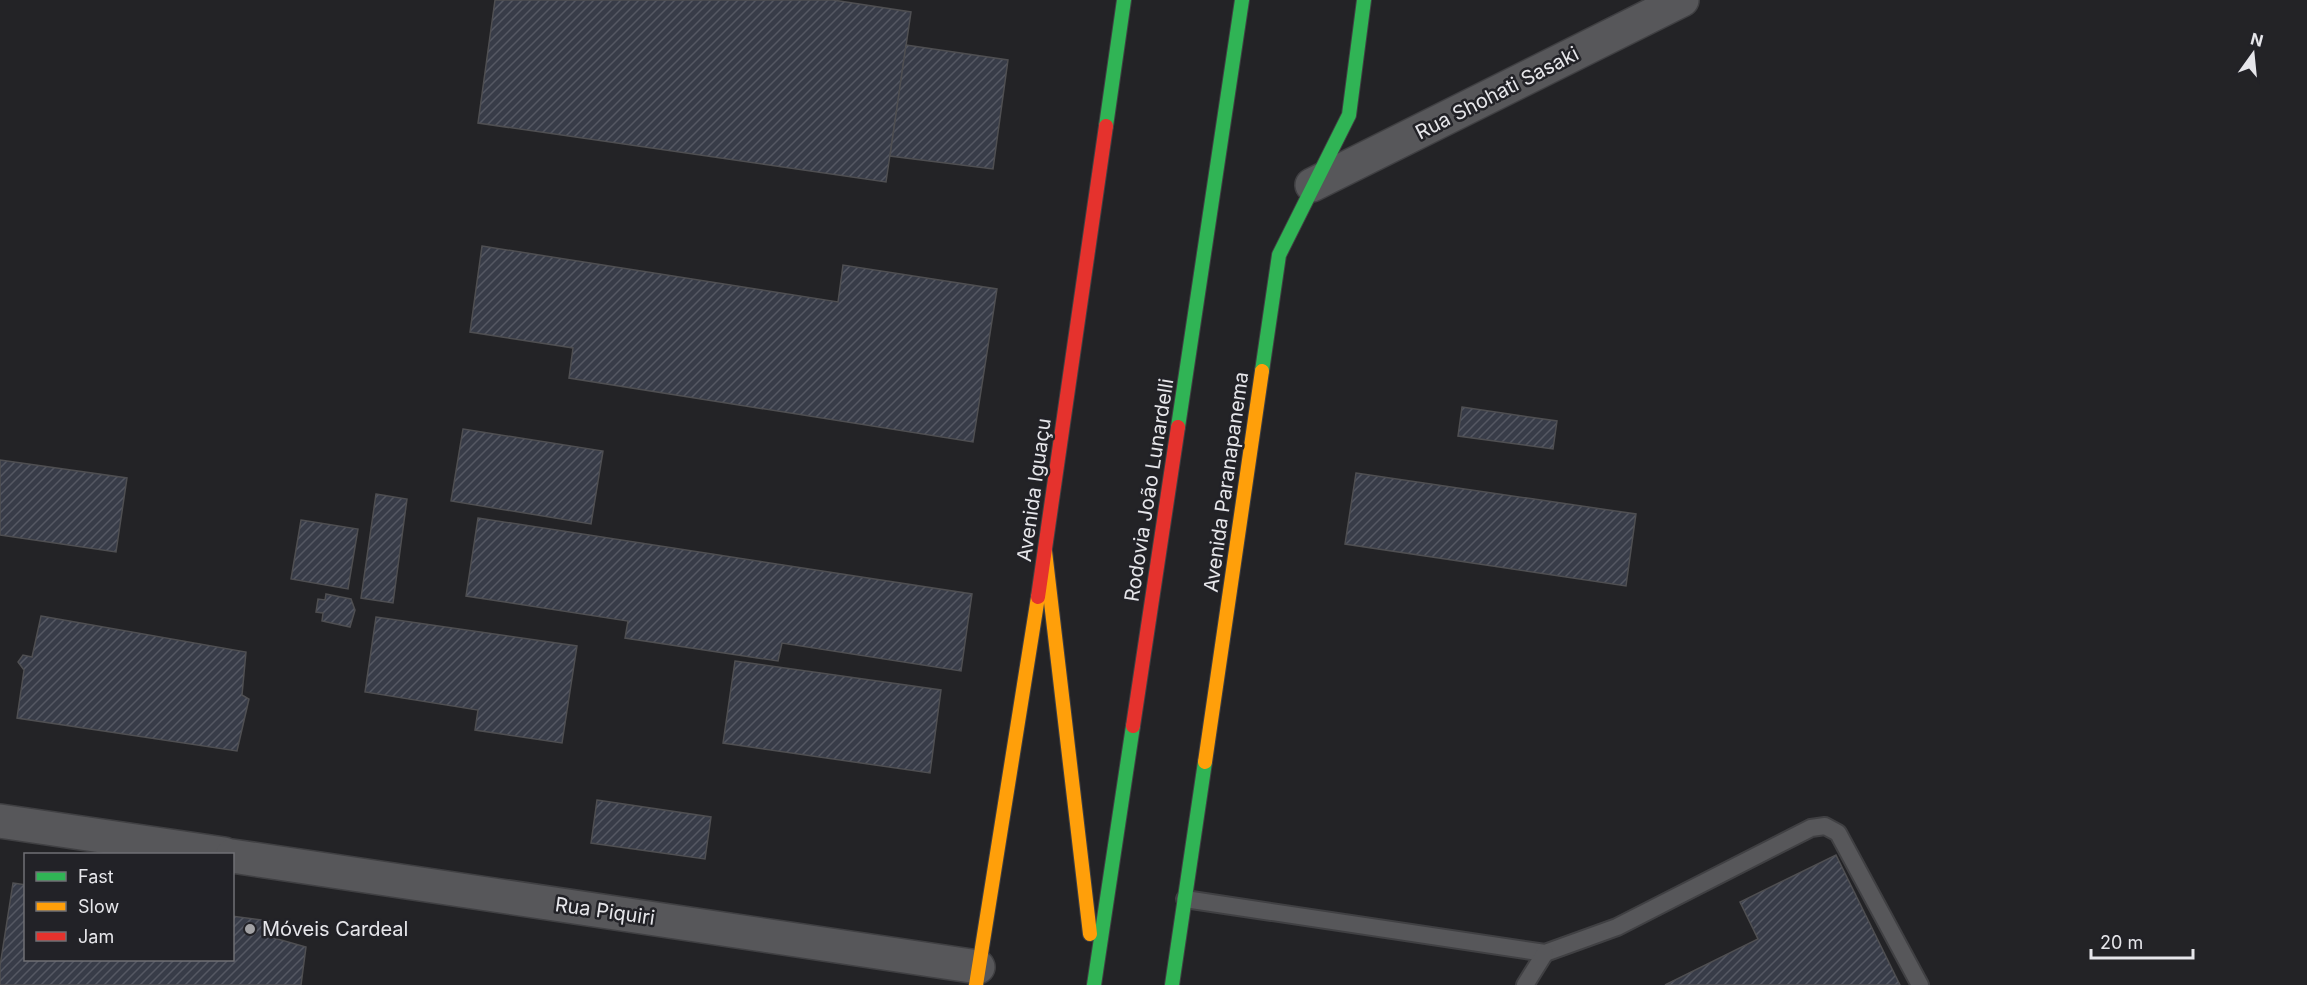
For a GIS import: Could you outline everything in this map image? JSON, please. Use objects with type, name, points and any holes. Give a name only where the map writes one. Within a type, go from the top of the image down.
[{"type":"main road","name":"Avenida Iguaçu","points":[[977,976],[1045,551],[1124,0]]},
{"type":"main road","name":"Rodovia João Lunardelli","points":[[1094,981],[1242,0]]},
{"type":"main road","name":"Avenida Paranapanema","points":[[1172,985],[1279,255],[1349,115],[1364,0]]},
{"type":"main road","points":[[1045,551],[1094,981]]},
{"type":"street","name":"Rua Shohati Sasaki","points":[[1312,185],[1682,0]]},
{"type":"street","points":[[0,821],[211,853]]},
{"type":"street","name":"Rua Piquiri","points":[[234,856],[977,976]]},
{"type":"lane","points":[[1185,899],[1545,953],[1617,927],[1811,828],[1825,826],[1838,833],[1920,985]]},
{"type":"lane","points":[[1525,985],[1545,953]]},
{"type":"building","points":[[495,0],[833,0],[911,12],[886,182],[478,123]]},
{"type":"building","points":[[906,45],[1008,60],[993,169],[890,156]]},
{"type":"building","points":[[482,246],[838,302],[843,265],[997,289],[973,442],[569,378],[573,348],[470,332]]},
{"type":"building","points":[[1462,407],[1557,421],[1553,449],[1458,436]]},
{"type":"building","points":[[463,429],[603,451],[591,524],[451,501]]},
{"type":"building","points":[[0,460],[127,478],[116,552],[0,535]]},
{"type":"building","points":[[1356,473],[1636,514],[1626,586],[1345,544]]},
{"type":"building","points":[[376,494],[407,499],[393,603],[361,598]]},
{"type":"building","points":[[478,518],[972,594],[961,671],[782,643],[778,661],[625,638],[628,621],[466,596]]},
{"type":"building","points":[[301,520],[358,529],[348,589],[291,579]]},
{"type":"building","points":[[326,594],[351,599],[355,610],[350,627],[322,621],[323,613],[316,612],[318,599],[325,600]]},
{"type":"building","points":[[41,616],[246,652],[242,695],[249,699],[237,751],[17,718],[24,670],[18,662],[23,655],[32,657]]},
{"type":"building","points":[[376,617],[577,646],[562,743],[475,730],[478,710],[365,692]]},
{"type":"building","points":[[735,661],[941,690],[930,773],[723,743]]},
{"type":"building","points":[[597,800],[711,817],[705,859],[591,843]]},
{"type":"building","points":[[1836,855],[1900,985],[1665,985],[1758,939],[1740,902]]},
{"type":"building","name":"Móveis Cardeal","points":[[13,883],[24,885],[24,961],[234,961],[234,916],[269,921],[267,936],[306,947],[301,985],[0,985],[0,966]]},
{"type":"traffic: fast","points":[[1106,126],[1124,0]]},
{"type":"traffic: fast","points":[[1178,427],[1242,0]]},
{"type":"traffic: fast","points":[[1262,371],[1279,255],[1349,115],[1364,0]]},
{"type":"traffic: fast","points":[[1094,985],[1133,726]]},
{"type":"traffic: fast","points":[[1172,985],[1205,762]]},
{"type":"traffic: slow","points":[[1205,762],[1262,371]]},
{"type":"traffic: slow","points":[[1045,551],[1090,934]]},
{"type":"traffic: slow","points":[[976,985],[1038,597]]},
{"type":"traffic: jam","points":[[1038,597],[1106,126]]},
{"type":"traffic: jam","points":[[1133,726],[1178,427]]},
{"type":"place","name":"Móveis Cardeal","points":[[250,929]]}]
